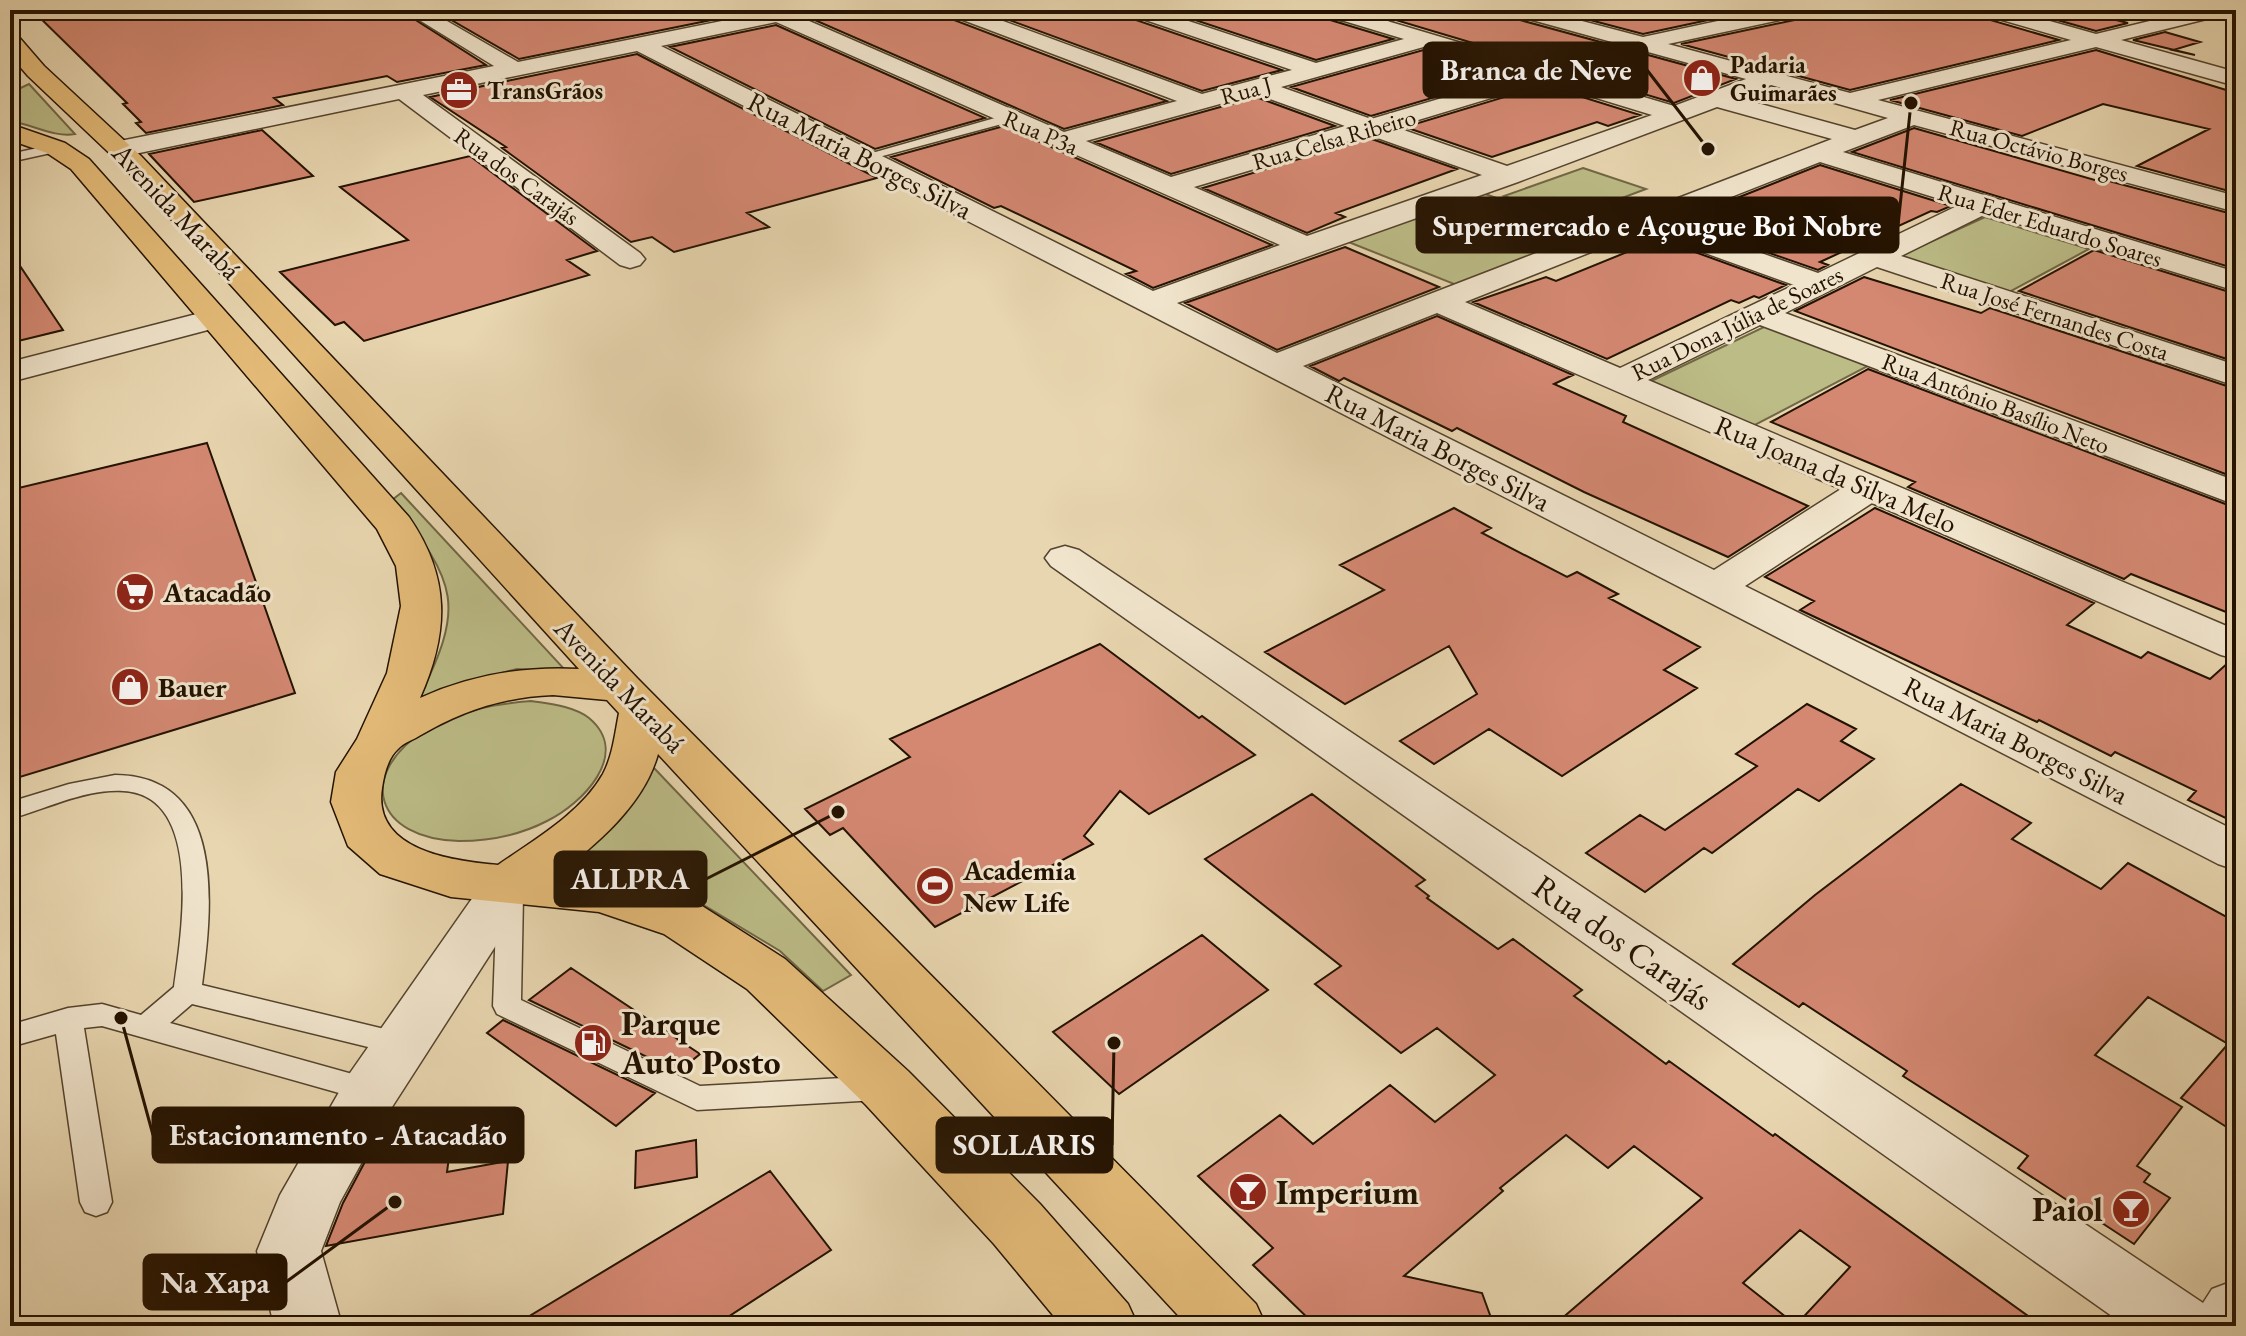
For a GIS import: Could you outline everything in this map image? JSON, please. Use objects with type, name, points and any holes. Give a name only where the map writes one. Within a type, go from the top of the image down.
[{"type":"main road","name":"Avenida Marabá","points":[[21,64],[120,149],[632,699],[1232,1326]]},
{"type":"main road","name":"Avenida Marabá","points":[[10,131],[56,148],[80,164],[212,319],[395,525],[416,566],[422,606],[409,673],[380,739],[360,772],[355,802],[366,834],[398,861],[451,879],[601,894],[683,920],[766,974],[887,1088],[1017,1224],[1104,1326]]},
{"type":"main road","points":[[380,739],[430,709],[466,693],[509,683],[549,680],[632,699],[632,760],[620,785],[575,833],[510,883]]},
{"type":"street","points":[[120,149],[806,10]]},
{"type":"street","points":[[954,10],[1201,102]]},
{"type":"street","points":[[1135,10],[1317,71]]},
{"type":"street","points":[[1328,10],[1675,114]]},
{"type":"street","name":"Rua Octávio Borges","points":[[1517,10],[2236,204]]},
{"type":"street","points":[[1641,43],[1798,10]]},
{"type":"street","points":[[1988,10],[2236,79]]},
{"type":"street","points":[[1852,99],[2220,10]]},
{"type":"street","points":[[421,14],[458,13]]},
{"type":"street","points":[[421,14],[514,69]]},
{"type":"street","name":"Rua P3a","points":[[779,16],[1303,245]]},
{"type":"street","name":"Rua J","points":[[1062,140],[1430,39]]},
{"type":"street","name":"Rua Maria Borges Silva","points":[[639,43],[1278,364],[2236,852]]},
{"type":"street","name":"Rua Celsa Ribeiro","points":[[1167,187],[1546,74]]},
{"type":"street","points":[[1150,302],[1303,245],[1509,176],[1772,77]]},
{"type":"street","points":[[1259,87],[1509,176]]},
{"type":"street","name":"Rua dos Carajás","points":[[404,92],[630,259]]},
{"type":"street","points":[[1716,99],[1855,138]]},
{"type":"street","points":[[1278,364],[1640,220],[1914,116]]},
{"type":"street","name":"Rua Eder Eduardo Soares","points":[[1818,153],[2233,278]]},
{"type":"street","name":"Rua Dona Júlia de Soares","points":[[1620,381],[1984,204]]},
{"type":"street","points":[[1640,220],[1817,283]]},
{"type":"street","name":"Rua José Fernandes Costa","points":[[1873,256],[2236,376]]},
{"type":"street","name":"Rua Joana da Silva Melo","points":[[1436,301],[2236,646]]},
{"type":"street","name":"Rua Antônio Basílio Neto","points":[[1757,313],[2236,494]]},
{"type":"street","points":[[10,372],[212,319]]},
{"type":"street","points":[[1714,588],[1869,488]]},
{"type":"street","name":"Rua dos Carajás","points":[[1065,558],[2181,1326]]},
{"type":"street","points":[[308,1326],[289,1251],[311,1195],[386,1067],[510,883]]},
{"type":"street","points":[[2226,1326],[2236,1311]]},
{"type":"lane","points":[[1373,23],[1422,10]]},
{"type":"lane","points":[[864,157],[1009,118]]},
{"type":"lane","points":[[10,158],[56,148]]},
{"type":"lane","points":[[10,811],[47,799],[125,783],[146,786],[165,796],[179,812],[192,857],[198,910],[187,992],[148,1025]]},
{"type":"lane","points":[[510,883],[507,1006],[697,1098],[887,1088]]},
{"type":"lane","points":[[187,992],[386,1067]]},
{"type":"lane","points":[[10,1036],[68,1019],[102,1015],[386,1067]]},
{"type":"lane","points":[[68,1019],[96,1202]]},
{"type":"green space","points":[[1348,20],[1416,41],[1322,67],[1254,45]]},
{"type":"green space","points":[[29,84],[75,134],[59,134],[10,121],[10,93]]},
{"type":"green space","points":[[1583,168],[1646,189],[1566,219],[1504,196]]},
{"type":"green space","points":[[1477,191],[1594,233],[1459,286],[1341,239]]},
{"type":"green space","points":[[1985,217],[2089,249],[2000,297],[1891,260]]},
{"type":"green space","points":[[1766,326],[1868,366],[1751,427],[1647,383]]},
{"type":"green space","points":[[401,493],[567,672],[517,669],[455,685],[417,702],[443,641],[448,618],[448,596],[431,554],[392,500]]},
{"type":"green space","points":[[531,701],[576,711],[589,718],[601,732],[606,747],[604,762],[597,777],[574,803],[547,821],[526,830],[470,841],[431,838],[409,829],[393,817],[384,802],[383,784],[390,766],[404,747],[427,729],[452,717],[490,706]]},
{"type":"green space","points":[[654,768],[851,975],[823,991],[780,951],[685,894],[634,879],[556,863],[620,819]]},
{"type":"building","points":[[32,10],[400,10],[486,65],[397,82],[387,76],[274,98],[283,105],[146,133],[136,123],[141,122],[123,104],[127,103]]},
{"type":"building","points":[[434,10],[761,10],[519,59]]},
{"type":"building","points":[[819,10],[941,10],[946,17],[1167,101],[1064,129],[810,18]]},
{"type":"building","points":[[982,10],[1122,10],[1127,17],[1282,70],[1202,91]]},
{"type":"building","points":[[1165,10],[1315,10],[1320,17],[1393,39],[1316,60]]},
{"type":"building","points":[[1430,10],[1504,10],[1509,17],[1736,79],[1674,103],[1399,21]]},
{"type":"building","points":[[1552,10],[1755,10],[1643,34]]},
{"type":"building","points":[[1811,10],[1975,10],[1980,17],[2059,40],[1850,90],[1681,44],[1799,19]]},
{"type":"building","points":[[2022,10],[2077,10],[2128,23],[2096,31]]},
{"type":"building","points":[[776,25],[985,118],[875,149],[670,47]]},
{"type":"building","points":[[2165,32],[2200,42],[2174,50],[2133,40]]},
{"type":"building","points":[[1427,49],[1510,75],[1371,116],[1291,87]]},
{"type":"building","points":[[2096,50],[2236,93],[2236,193],[2137,166],[2209,129],[2103,104],[2022,136],[1890,100]]},
{"type":"building","points":[[637,54],[877,178],[747,213],[769,227],[674,252],[652,237],[631,242],[502,148],[506,147],[430,97]]},
{"type":"building","points":[[1544,85],[1640,115],[1608,126],[1597,122],[1492,157],[1405,127]]},
{"type":"building","points":[[1256,97],[1335,126],[1171,174],[1095,142]]},
{"type":"building","points":[[1004,126],[1272,245],[1153,288],[1126,274],[1136,271],[1001,206],[994,208],[891,157]]},
{"type":"building","points":[[1914,128],[2105,183],[2109,181],[2236,215],[2236,269],[1852,152]]},
{"type":"building","points":[[262,130],[313,176],[194,202],[149,154]]},
{"type":"building","points":[[1369,138],[1457,169],[1336,213],[1345,217],[1307,233],[1203,188]]},
{"type":"building","points":[[470,156],[597,251],[567,260],[589,275],[364,341],[344,322],[335,325],[280,272],[408,240],[340,187]]},
{"type":"building","points":[[1820,165],[1951,206],[1937,212],[1931,211],[1820,262],[1828,265],[1818,270],[1692,226],[1750,202],[1737,198]]},
{"type":"building","points":[[1659,239],[1786,285],[1759,298],[1754,296],[1739,303],[1731,300],[1607,359],[1473,302],[1546,277],[1556,281]]},
{"type":"building","points":[[1345,247],[1439,287],[1277,350],[1185,303]]},
{"type":"building","points":[[2094,250],[2236,294],[2236,362],[2019,291]]},
{"type":"building","points":[[10,251],[63,330],[10,343]]},
{"type":"building","points":[[1864,277],[1981,313],[1990,308],[2236,389],[2236,478],[1795,311]]},
{"type":"building","points":[[1437,316],[1573,375],[1554,384],[1626,416],[1623,422],[1808,506],[1728,557],[1584,492],[1457,428],[1452,431],[1344,378],[1339,381],[1310,366]]},
{"type":"building","points":[[1868,369],[2236,508],[2236,616],[2131,574],[2124,579],[1908,487],[1915,482],[1771,422]]},
{"type":"building","name":"Atacadão","points":[[207,443],[295,693],[10,780],[10,490]]},
{"type":"building","points":[[1454,508],[1491,528],[1482,533],[1567,577],[1577,572],[1618,594],[1609,598],[1700,647],[1664,670],[1697,688],[1562,776],[1489,729],[1434,764],[1400,741],[1477,694],[1449,646],[1345,704],[1265,652],[1384,590],[1340,565]]},
{"type":"building","points":[[1875,508],[2094,603],[2067,625],[2141,658],[2148,652],[2210,679],[2230,661],[2236,662],[2236,823],[2188,800],[2196,791],[2115,752],[2111,756],[1800,610],[1814,601],[1765,577]]},
{"type":"building","points":[[1100,644],[1199,718],[1202,716],[1255,755],[1149,814],[1120,791],[1084,836],[1093,844],[935,927],[843,828],[830,835],[805,809],[910,757],[890,739]]},
{"type":"building","points":[[1807,704],[1856,729],[1841,741],[1874,759],[1819,801],[1798,789],[1712,853],[1704,848],[1645,892],[1586,853],[1640,815],[1665,830],[1757,766],[1736,754]]},
{"type":"building","points":[[1961,784],[2031,823],[2012,839],[2101,889],[2128,863],[2236,922],[2236,1133],[2181,1098],[2228,1044],[2148,997],[2095,1055],[2182,1107],[2137,1166],[2150,1174],[2144,1182],[2170,1198],[2134,1244],[2018,1168],[2028,1156],[1903,1076],[1907,1071],[1803,1003],[1799,1007],[1733,964],[1815,895]]},
{"type":"building","points":[[1312,794],[1425,880],[1416,886],[1429,896],[1427,898],[1498,949],[1513,939],[1582,990],[1574,996],[1666,1064],[1669,1061],[1773,1136],[1775,1134],[2042,1326],[1553,1326],[1702,1198],[1634,1146],[1608,1168],[1566,1135],[1500,1188],[1503,1191],[1404,1276],[1482,1293],[1494,1326],[1316,1326],[1253,1265],[1273,1248],[1198,1176],[1280,1115],[1313,1144],[1390,1085],[1435,1122],[1495,1075],[1437,1028],[1401,1053],[1315,984],[1341,966],[1205,859]],"holes":[[[1800,1230],[1850,1267],[1796,1325],[1743,1283]]]},
{"type":"building","points":[[1202,935],[1268,990],[1119,1094],[1053,1032]]},
{"type":"building","points":[[571,968],[700,1054],[678,1072],[529,1000]]},
{"type":"building","points":[[503,1020],[655,1093],[616,1126],[487,1033]]},
{"type":"building","points":[[696,1140],[697,1177],[635,1188],[636,1151]]},
{"type":"building","points":[[451,1142],[447,1172],[508,1161],[503,1214],[326,1246],[343,1203],[368,1156]]},
{"type":"building","points":[[770,1171],[831,1250],[714,1326],[513,1326]]},
{"type":"place","name":"Padaria Guimarães","points":[[1702,78]]},
{"type":"place","name":"TransGrãos","points":[[459,90]]},
{"type":"place","name":"Supermercado e Açougue Boi Nobre","points":[[1911,103]]},
{"type":"place","name":"Branca de Neve","points":[[1708,149]]},
{"type":"place","name":"Atacadão","points":[[135,592]]},
{"type":"place","name":"Bauer","points":[[130,687]]},
{"type":"place","name":"ALLPRA","points":[[838,812]]},
{"type":"place","name":"Academia New Life","points":[[935,886]]},
{"type":"place","name":"Estacionamento - Atacadão","points":[[121,1018]]},
{"type":"place","name":"Parque Auto Posto","points":[[593,1043]]},
{"type":"place","name":"SOLLARIS","points":[[1114,1043]]},
{"type":"place","name":"Imperium","points":[[1248,1192]]},
{"type":"place","name":"Na Xapa","points":[[395,1202]]},
{"type":"place","name":"Paiol","points":[[2131,1209]]}]
